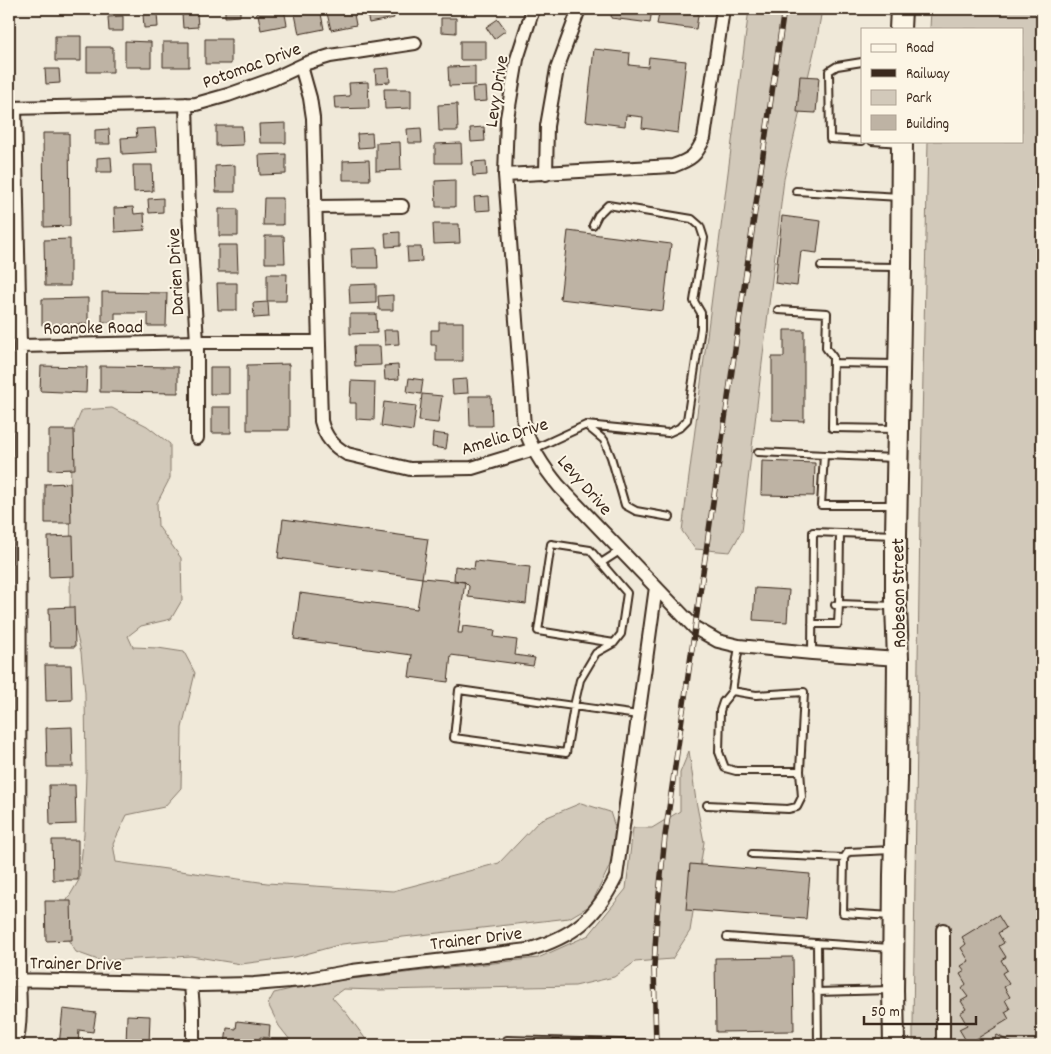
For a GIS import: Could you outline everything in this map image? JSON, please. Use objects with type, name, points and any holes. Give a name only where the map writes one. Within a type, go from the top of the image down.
[{"type":"main road","points":[[900,28],[901,9]]},
{"type":"main road","name":"Robeson Street","points":[[894,1045],[893,990],[898,658],[896,505],[902,142]]},
{"type":"street","name":"Levy Drive","points":[[533,9],[517,59],[507,118],[505,175],[524,426],[534,449],[542,463],[560,486],[695,628],[718,641],[739,646],[898,658]]},
{"type":"street","points":[[546,174],[548,126],[557,69],[579,9]]},
{"type":"street","points":[[505,175],[673,166],[687,161],[698,152],[704,138],[723,9]]},
{"type":"street","name":"Potomac Drive","points":[[12,108],[196,104],[273,79],[301,66],[330,56],[415,43]]},
{"type":"street","name":"Amelia Drive","points":[[301,66],[310,98],[313,118],[321,421],[323,430],[330,442],[347,454],[410,469],[472,468],[534,449]]},
{"type":"street","name":"Darien Drive","points":[[186,104],[189,211],[197,342],[197,438]]},
{"type":"street","points":[[12,108],[20,346],[14,980],[21,1008],[19,1035],[16,1045]]},
{"type":"street","points":[[316,207],[402,206]]},
{"type":"street","name":"Roanoke Road","points":[[20,346],[197,342],[318,342]]},
{"type":"street","name":"Trainer Drive","points":[[14,980],[191,985],[254,984],[302,980],[352,971],[528,950],[548,944],[569,933],[583,923],[597,909],[616,877],[656,587]]},
{"type":"street","points":[[943,930],[943,1045]]},
{"type":"street","points":[[191,985],[193,1008],[192,1045]]},
{"type":"lane","points":[[861,62],[837,66],[829,71],[830,138],[861,140]]},
{"type":"lane","points":[[796,191],[901,197]]},
{"type":"lane","points":[[586,425],[668,433],[679,428],[687,420],[701,328],[701,313],[694,301],[704,238],[700,226],[692,219],[608,206],[598,215],[592,225]]},
{"type":"lane","points":[[821,266],[901,267]]},
{"type":"lane","points":[[778,310],[827,312],[826,348],[833,357],[832,428],[898,429]]},
{"type":"lane","points":[[833,363],[899,364]]},
{"type":"lane","points":[[586,425],[604,440],[625,505],[636,511],[670,517]]},
{"type":"lane","name":"Amelia Drive","points":[[534,449],[586,425]]},
{"type":"lane","points":[[758,452],[898,458]]},
{"type":"lane","points":[[824,454],[821,504],[896,505]]},
{"type":"lane","points":[[812,653],[812,624],[816,605],[813,587],[813,532],[896,535]]},
{"type":"lane","points":[[812,624],[838,624],[837,587],[840,533]]},
{"type":"lane","points":[[614,643],[538,631],[551,544],[590,550],[627,593],[621,634],[614,643],[596,653],[580,680],[574,706],[566,753],[454,738],[459,690],[574,706],[638,715]]},
{"type":"lane","points":[[601,563],[620,550]]},
{"type":"lane","points":[[813,587],[820,587]]},
{"type":"lane","points":[[837,604],[896,606]]},
{"type":"lane","points":[[739,646],[732,692],[723,702],[720,711],[718,752],[725,768],[736,770],[800,771]]},
{"type":"lane","points":[[707,805],[788,809],[797,807],[802,797],[800,771],[804,692],[756,695],[732,692]]},
{"type":"lane","points":[[894,916],[844,913],[844,858],[848,852],[895,850]]},
{"type":"lane","points":[[752,854],[844,858]]},
{"type":"lane","points":[[727,937],[894,949]]},
{"type":"lane","points":[[817,943],[818,1045]]},
{"type":"lane","points":[[817,992],[893,990]]},
{"type":"lane","points":[[500,1045],[507,1040],[664,1045]]},
{"type":"green space","points":[[749,9],[822,9],[817,39],[784,179],[742,531],[730,552],[695,549],[682,531]]},
{"type":"green space","points":[[931,9],[1042,9],[1042,1045],[913,1045],[920,518],[928,142],[1024,142],[1024,28],[930,28]]},
{"type":"green space","points":[[112,408],[147,426],[170,444],[170,478],[157,503],[158,526],[181,558],[182,600],[171,619],[141,626],[128,636],[133,647],[184,652],[195,673],[182,728],[181,788],[164,807],[127,815],[113,844],[116,862],[267,883],[393,891],[499,863],[540,820],[581,803],[610,812],[615,827],[611,863],[591,905],[569,918],[342,944],[295,957],[241,964],[191,956],[101,961],[76,952],[65,935],[66,902],[79,880],[84,834],[86,772],[85,693],[81,652],[70,608],[71,436],[82,410]]},
{"type":"green space","points":[[689,751],[704,842],[690,931],[672,959],[635,962],[614,977],[575,986],[343,989],[332,997],[370,1045],[294,1045],[279,1026],[268,1004],[274,993],[316,983],[538,958],[589,935],[626,889],[633,828],[652,828],[680,811],[680,773]]},
{"type":"building","points":[[225,9],[240,9],[240,16],[225,17]]},
{"type":"building","points":[[257,9],[284,9],[287,25],[261,30]]},
{"type":"building","points":[[294,9],[320,9],[324,29],[299,34]]},
{"type":"building","points":[[326,9],[353,9],[356,25],[331,30]]},
{"type":"building","points":[[366,9],[392,9],[394,18],[369,23]]},
{"type":"building","points":[[612,9],[652,9],[650,23],[611,18]]},
{"type":"building","points":[[660,9],[699,9],[696,29],[657,24]]},
{"type":"building","points":[[157,13],[158,27],[144,28],[143,14]]},
{"type":"building","points":[[197,13],[198,27],[183,28],[182,14]]},
{"type":"building","points":[[123,16],[123,31],[109,31],[108,17]]},
{"type":"building","points":[[441,18],[456,18],[456,33],[441,32]]},
{"type":"building","points":[[498,19],[506,30],[494,39],[486,27]]},
{"type":"building","points":[[55,36],[81,36],[81,61],[55,61]]},
{"type":"building","points":[[205,39],[231,39],[231,64],[205,64]]},
{"type":"building","points":[[125,41],[151,42],[151,67],[125,67]]},
{"type":"building","points":[[460,41],[486,41],[486,60],[460,60]]},
{"type":"building","points":[[163,42],[189,42],[189,67],[163,67]]},
{"type":"building","points":[[87,47],[113,47],[113,72],[87,72]]},
{"type":"building","points":[[594,49],[630,53],[629,65],[648,67],[649,57],[686,61],[678,133],[642,128],[643,117],[626,115],[625,126],[586,121]]},
{"type":"building","points":[[475,66],[475,85],[449,86],[448,67]]},
{"type":"building","points":[[389,68],[390,82],[376,83],[375,69]]},
{"type":"building","points":[[45,69],[59,69],[60,83],[46,84]]},
{"type":"building","points":[[800,76],[819,77],[816,113],[797,112]]},
{"type":"building","points":[[368,82],[369,108],[335,109],[334,97],[350,96],[349,83]]},
{"type":"building","points":[[486,87],[487,101],[473,102],[472,88]]},
{"type":"building","points":[[384,89],[411,89],[411,108],[385,109]]},
{"type":"building","points":[[457,104],[458,131],[439,131],[438,105]]},
{"type":"building","points":[[286,123],[286,143],[260,143],[259,124]]},
{"type":"building","points":[[216,126],[242,126],[243,145],[216,146]]},
{"type":"building","points":[[484,127],[485,141],[471,142],[470,128]]},
{"type":"building","points":[[155,128],[157,152],[122,154],[121,138],[137,137],[136,129]]},
{"type":"building","points":[[421,128],[422,143],[408,143],[407,129]]},
{"type":"building","points":[[109,129],[110,144],[95,144],[95,130]]},
{"type":"building","points":[[43,133],[69,133],[70,226],[44,227]]},
{"type":"building","points":[[372,133],[373,147],[358,148],[357,134]]},
{"type":"building","points":[[400,142],[401,170],[376,171],[376,143]]},
{"type":"building","points":[[461,143],[462,163],[435,163],[435,144]]},
{"type":"building","points":[[286,154],[286,174],[260,175],[259,155]]},
{"type":"building","points":[[111,157],[112,172],[97,172],[97,158]]},
{"type":"building","points":[[369,160],[370,180],[343,180],[343,161]]},
{"type":"building","points":[[486,161],[487,175],[473,176],[472,162]]},
{"type":"building","points":[[133,165],[152,165],[153,191],[134,192]]},
{"type":"building","points":[[235,165],[235,192],[216,192],[215,166]]},
{"type":"building","points":[[455,180],[455,207],[436,207],[435,181]]},
{"type":"building","points":[[489,196],[490,210],[475,211],[474,197]]},
{"type":"building","points":[[163,198],[163,212],[149,213],[148,199]]},
{"type":"building","points":[[264,198],[283,198],[283,225],[263,225]]},
{"type":"building","points":[[133,207],[134,214],[144,213],[145,230],[115,232],[114,208]]},
{"type":"building","points":[[219,209],[238,209],[238,236],[219,236]]},
{"type":"building","points":[[782,216],[821,221],[817,253],[801,251],[797,286],[775,283]]},
{"type":"building","points":[[433,224],[459,224],[460,243],[434,244]]},
{"type":"building","points":[[568,231],[671,244],[663,311],[560,299]]},
{"type":"building","points":[[400,232],[400,246],[386,247],[385,233]]},
{"type":"building","points":[[265,236],[284,236],[285,263],[265,263]]},
{"type":"building","points":[[70,239],[70,286],[45,286],[44,240]]},
{"type":"building","points":[[218,245],[237,245],[238,272],[218,272]]},
{"type":"building","points":[[407,247],[421,247],[422,261],[408,262]]},
{"type":"building","points":[[377,248],[378,268],[352,268],[351,249]]},
{"type":"building","points":[[267,274],[287,274],[286,301],[267,301]]},
{"type":"building","points":[[217,283],[237,283],[237,310],[218,310]]},
{"type":"building","points":[[376,284],[376,303],[350,304],[349,285]]},
{"type":"building","points":[[102,292],[167,293],[166,326],[148,326],[148,313],[115,313],[115,322],[102,322]]},
{"type":"building","points":[[393,295],[393,310],[379,310],[378,296]]},
{"type":"building","points":[[88,298],[88,324],[42,325],[42,299]]},
{"type":"building","points":[[268,302],[269,317],[254,318],[253,303]]},
{"type":"building","points":[[350,314],[376,314],[377,333],[350,334]]},
{"type":"building","points":[[439,322],[463,322],[463,361],[436,361],[436,345],[431,345],[431,330],[439,330]]},
{"type":"building","points":[[384,330],[398,330],[399,344],[385,345]]},
{"type":"building","points":[[784,330],[804,330],[804,421],[772,420],[772,357],[784,357]]},
{"type":"building","points":[[354,346],[380,346],[381,365],[355,366]]},
{"type":"building","points":[[289,364],[289,430],[247,430],[247,365]]},
{"type":"building","points":[[398,365],[399,379],[385,380],[384,366]]},
{"type":"building","points":[[41,366],[87,367],[86,393],[40,391]]},
{"type":"building","points":[[100,366],[178,367],[178,393],[100,392]]},
{"type":"building","points":[[210,367],[229,367],[229,394],[210,394]]},
{"type":"building","points":[[409,378],[423,380],[421,394],[407,392]]},
{"type":"building","points":[[467,379],[468,393],[453,394],[452,380]]},
{"type":"building","points":[[351,381],[375,382],[374,420],[356,419],[356,403],[350,403]]},
{"type":"building","points":[[422,394],[442,396],[438,423],[419,421]]},
{"type":"building","points":[[469,396],[491,396],[492,426],[470,426]]},
{"type":"building","points":[[384,402],[416,406],[413,431],[381,426]]},
{"type":"building","points":[[212,407],[231,407],[231,433],[212,433]]},
{"type":"building","points":[[49,430],[74,430],[75,469],[49,470]]},
{"type":"building","points":[[433,433],[448,435],[446,449],[432,447]]},
{"type":"building","points":[[762,461],[815,463],[814,496],[761,495]]},
{"type":"building","points":[[70,483],[71,523],[45,523],[45,484]]},
{"type":"building","points":[[283,519],[428,539],[422,578],[278,558]]},
{"type":"building","points":[[73,536],[74,576],[49,577],[48,537]]},
{"type":"building","points":[[475,561],[530,567],[526,604],[468,597],[469,586],[465,582],[454,580],[455,566],[474,569]]},
{"type":"building","points":[[422,578],[465,582],[458,633],[462,633],[463,626],[495,630],[494,637],[517,640],[515,655],[535,658],[533,666],[451,655],[448,682],[409,677],[412,655],[294,639],[300,593],[417,609]]},
{"type":"building","points":[[755,588],[789,590],[787,622],[753,620]]},
{"type":"building","points":[[74,607],[75,647],[50,647],[49,608]]},
{"type":"building","points":[[45,665],[71,665],[72,700],[46,701]]},
{"type":"building","points":[[72,727],[73,767],[47,767],[46,728]]},
{"type":"building","points":[[49,785],[75,785],[76,824],[50,825]]},
{"type":"building","points":[[52,840],[78,840],[78,880],[53,880]]},
{"type":"building","points":[[690,864],[810,874],[806,919],[686,910]]},
{"type":"building","points":[[45,901],[71,901],[72,940],[46,941]]},
{"type":"building","points":[[998,915],[1006,928],[998,933],[1004,943],[999,946],[1006,957],[1001,960],[1007,970],[1002,973],[1009,984],[1004,987],[1010,997],[1005,1000],[1010,1009],[1005,1012],[1009,1019],[968,1044],[959,1029],[967,1025],[960,1013],[966,1009],[961,1001],[968,997],[962,989],[966,984],[960,974],[965,971],[961,966],[969,961],[961,948],[966,944],[962,937]]},
{"type":"building","points":[[793,957],[794,1031],[716,1032],[715,958]]},
{"type":"building","points":[[63,1009],[96,1013],[93,1032],[79,1030],[78,1045],[59,1045]]},
{"type":"building","points":[[127,1015],[150,1016],[149,1045],[126,1045]]},
{"type":"building","points":[[237,1021],[270,1025],[269,1038],[260,1037],[259,1045],[225,1045],[227,1028],[236,1029]]},
{"type":"building","points":[[997,1035],[1016,1045],[991,1045]]},
{"type":"railway","points":[[656,1045],[654,967],[665,836],[784,9]]}]
